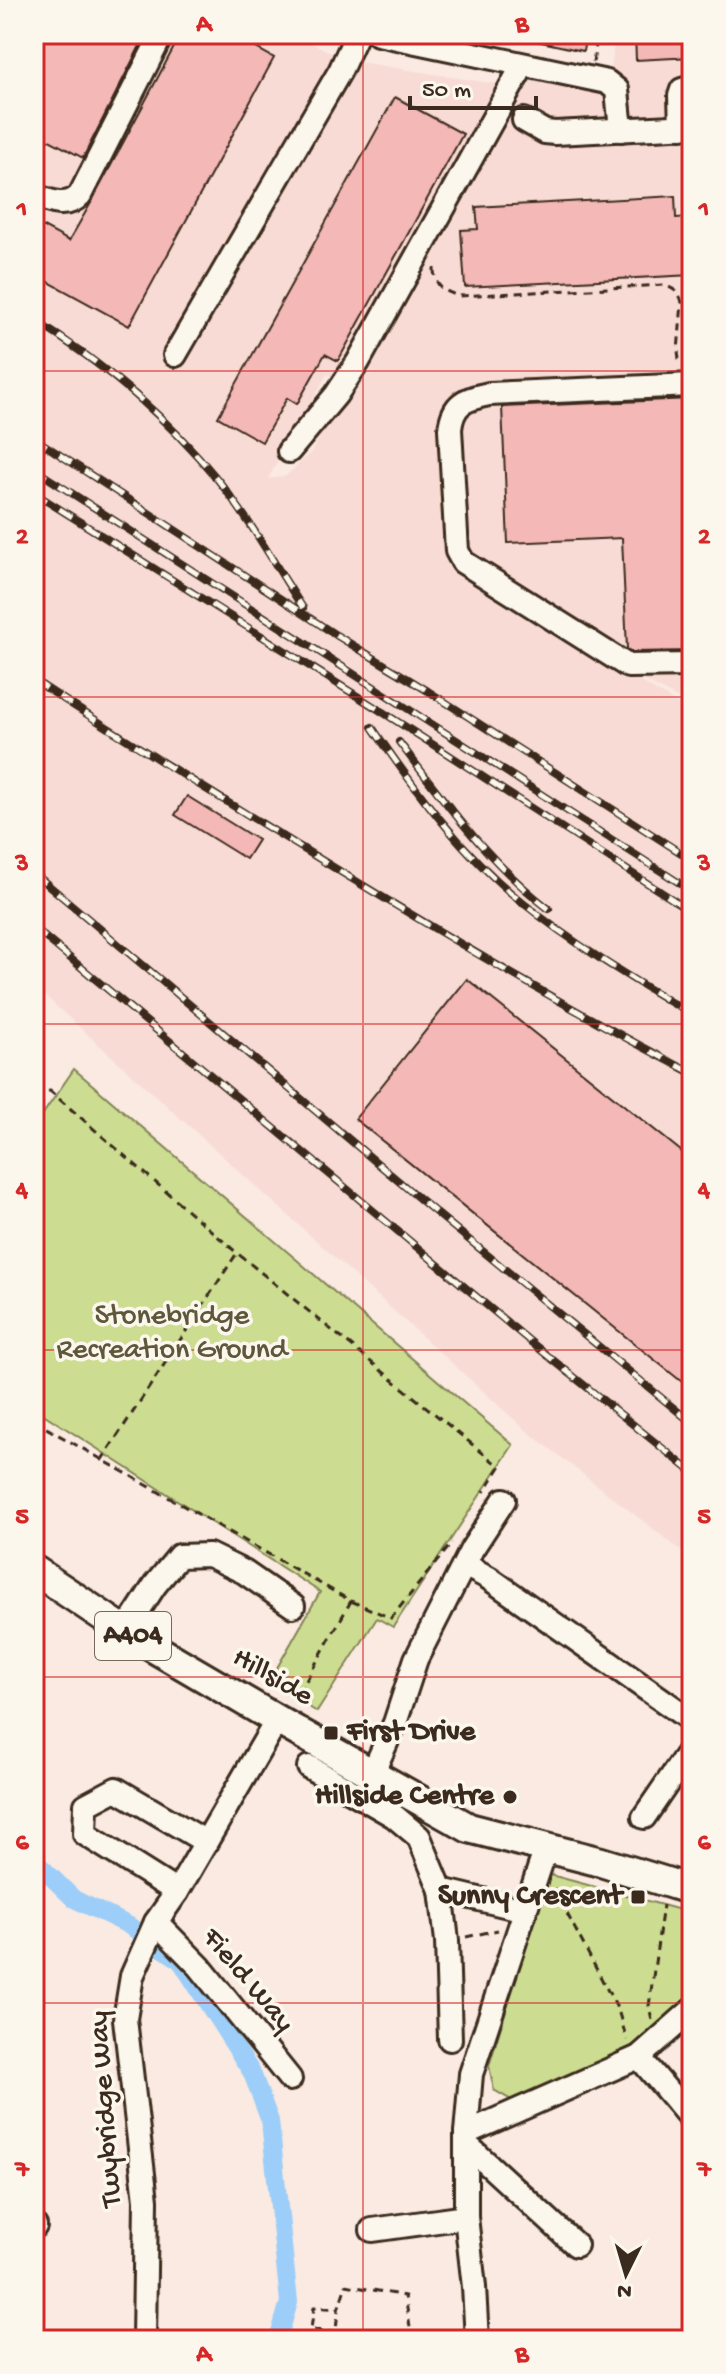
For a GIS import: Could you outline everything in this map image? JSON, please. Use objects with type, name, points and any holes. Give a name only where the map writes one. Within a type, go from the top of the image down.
[{"type":"main road","name":"Hillside","points":[[34,1570],[125,1631],[469,1828],[601,1862],[675,1891]]},
{"type":"street","points":[[34,195],[60,204],[73,202],[80,195],[162,34]]},
{"type":"street","points":[[175,355],[340,71],[357,34]]},
{"type":"street","points":[[378,34],[607,82],[617,90],[621,130]]},
{"type":"street","points":[[289,451],[336,395],[358,362],[523,65]]},
{"type":"street","points":[[524,120],[545,132],[555,133],[687,127],[680,96],[682,90],[692,87]]},
{"type":"street","points":[[692,385],[489,394],[473,397],[456,409],[450,429],[457,551],[463,562],[628,666],[692,665]]},
{"type":"street","points":[[372,1774],[395,1723],[416,1659],[467,1562],[494,1496]]},
{"type":"street","points":[[454,1540],[467,1562],[692,1721]]},
{"type":"street","points":[[125,1631],[155,1585],[179,1556],[209,1555],[244,1572],[293,1606]]},
{"type":"street","name":"Twybridge Way","points":[[144,2340],[146,2200],[125,2019],[132,1976],[151,1933],[277,1720]]},
{"type":"street","points":[[644,1817],[692,1747]]},
{"type":"street","points":[[309,1767],[394,1816],[419,1837],[441,1890],[447,1941],[450,2039]]},
{"type":"street","points":[[177,1892],[85,1834],[86,1805],[116,1789],[206,1842]]},
{"type":"street","points":[[477,2340],[466,2217],[466,2139],[471,2074],[546,1848]]},
{"type":"street","points":[[441,1890],[522,1918]]},
{"type":"street","name":"Field Way","points":[[151,1933],[200,1967],[290,2079]]},
{"type":"street","points":[[466,2139],[636,2058],[692,2010]]},
{"type":"street","points":[[636,2058],[692,2120]]},
{"type":"street","points":[[466,2139],[576,2245]]},
{"type":"street","points":[[372,2230],[466,2217]]},
{"type":"path","points":[[592,79],[598,34]]},
{"type":"path","points":[[434,265],[438,285],[444,291],[459,296],[664,285],[674,289],[681,296],[682,303],[679,359],[691,368]]},
{"type":"path","points":[[34,1092],[50,1091],[237,1253],[500,1467],[494,1496]]},
{"type":"path","points":[[101,1461],[237,1253]]},
{"type":"path","points":[[351,1601],[391,1618],[454,1540]]},
{"type":"path","points":[[534,1881],[555,1890],[618,2010],[636,2058]]},
{"type":"path","points":[[657,2041],[649,2006],[675,1891]]},
{"type":"path","points":[[447,1941],[522,1918]]},
{"type":"path","points":[[335,2340],[338,2310],[346,2285],[405,2296],[412,2340]]},
{"type":"path","points":[[336,2333],[311,2329],[314,2307],[338,2310]]},
{"type":"shaded area","points":[[34,34],[294,34],[346,60],[496,84],[469,141],[337,379],[327,374],[268,479],[286,476],[312,451],[517,76],[609,91],[615,34],[692,34],[692,706],[480,588],[692,712],[692,1559],[526,1430],[34,986]]},
{"type":"green space","name":"Stonebridge Recreation Ground","points":[[74,1069],[513,1445],[393,1627],[377,1618],[317,1712],[269,1682],[320,1592],[34,1408],[34,1127]]},
{"type":"green space","points":[[547,1874],[692,1913],[692,1995],[634,2045],[515,2102],[494,2090],[489,2066]]},
{"type":"building","points":[[34,34],[146,34],[83,158],[34,132]]},
{"type":"building","points":[[181,34],[231,34],[274,58],[129,326],[34,274],[34,222],[69,241]]},
{"type":"building","points":[[532,34],[586,34],[583,51],[532,40]]},
{"type":"building","points":[[635,34],[692,34],[692,57],[636,60]]},
{"type":"building","points":[[395,97],[463,134],[338,361],[325,354],[297,404],[287,398],[262,442],[218,417]]},
{"type":"building","points":[[675,196],[676,218],[692,217],[692,275],[465,287],[461,230],[478,229],[476,207]]},
{"type":"building","points":[[692,399],[692,651],[632,652],[627,649],[622,538],[508,543],[502,407]]},
{"type":"building","points":[[187,796],[258,840],[246,859],[175,815]]},
{"type":"building","points":[[467,979],[692,1160],[692,1390],[355,1119]]},
{"type":"waterway","points":[[34,1860],[74,1899],[128,1925],[180,1960],[252,2073],[270,2121],[289,2302],[278,2340]]},
{"type":"railway","points":[[34,320],[133,392],[177,434],[230,495],[303,608]]},
{"type":"railway","points":[[34,438],[336,635],[692,860]]},
{"type":"railway","points":[[34,469],[692,891]]},
{"type":"railway","points":[[34,493],[381,711],[692,912]]},
{"type":"railway","points":[[34,680],[447,936],[692,1073]]},
{"type":"railway","points":[[372,727],[441,821],[501,884],[584,948],[692,1015]]},
{"type":"railway","points":[[399,742],[487,852],[549,909]]},
{"type":"railway","points":[[34,873],[434,1211],[692,1423]]},
{"type":"railway","points":[[34,928],[532,1343],[692,1472]]},
{"type":"place","name":"First Drive","points":[[331,1733]]},
{"type":"place","name":"Hillside Centre","points":[[510,1797]]},
{"type":"place","name":"Sunny Crescent","points":[[638,1897]]}]
